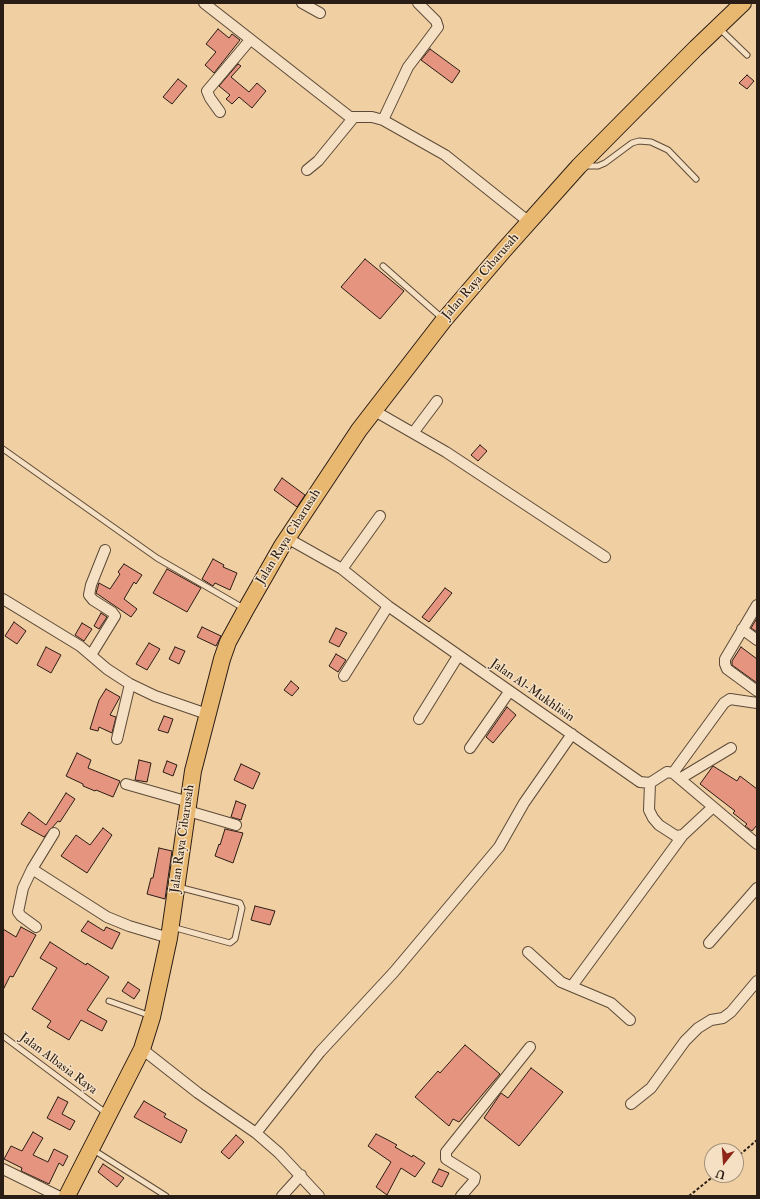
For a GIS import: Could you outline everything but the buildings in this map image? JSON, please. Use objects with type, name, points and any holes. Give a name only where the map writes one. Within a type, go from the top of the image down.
[{"type":"main road","name":"Jalan Raya Cibarusah","points":[[67,1196],[91,1149],[104,1112],[142,1049],[152,1016],[170,932],[193,771],[222,659],[228,642],[246,610],[287,538],[319,488],[373,410],[444,320],[579,166],[743,3]]},
{"type":"street","points":[[204,3],[346,114],[354,117],[372,117],[383,120],[459,165],[529,222]]},
{"type":"street","points":[[302,3],[320,13]]},
{"type":"street","points":[[383,120],[408,67],[438,27],[436,21],[418,3]]},
{"type":"street","points":[[220,112],[207,91],[250,40]]},
{"type":"street","points":[[307,170],[318,161],[354,117]]},
{"type":"street","points":[[413,433],[437,401]]},
{"type":"street","points":[[373,410],[446,452],[605,557]]},
{"type":"street","points":[[342,569],[380,516]]},
{"type":"street","name":"Jalan Al-Mukhlisin","points":[[287,538],[342,569],[388,606],[509,692],[640,782],[650,783]]},
{"type":"street","points":[[91,655],[115,616],[112,612],[93,600],[89,595],[91,585],[105,550]]},
{"type":"street","points":[[3,599],[63,635],[91,655],[107,669],[130,684],[155,696],[207,714]]},
{"type":"street","points":[[757,605],[725,660],[727,669],[757,691]]},
{"type":"street","points":[[344,676],[388,606]]},
{"type":"street","points":[[742,629],[757,640]]},
{"type":"street","points":[[419,719],[458,656]]},
{"type":"street","points":[[117,739],[130,684]]},
{"type":"street","points":[[470,748],[509,692]]},
{"type":"street","points":[[677,776],[724,702],[730,699],[757,703]]},
{"type":"street","points":[[256,1133],[320,1052],[394,972],[499,847],[524,803],[572,734]]},
{"type":"street","points":[[677,776],[731,748]]},
{"type":"street","points":[[683,835],[676,836],[669,833],[653,818],[649,810],[650,783],[667,772],[677,776],[757,844]]},
{"type":"street","points":[[126,784],[236,825]]},
{"type":"street","points":[[572,986],[683,835],[713,807]]},
{"type":"street","points":[[36,927],[18,912],[23,888],[32,869],[54,833]]},
{"type":"street","points":[[32,869],[107,916],[129,926],[170,932]]},
{"type":"street","points":[[709,944],[757,888]]},
{"type":"street","points":[[528,952],[561,982],[611,1003],[630,1020]]},
{"type":"street","points":[[631,1104],[651,1088],[693,1032],[711,1020],[723,1018],[731,1012],[757,981]]},
{"type":"street","points":[[461,1196],[474,1181],[475,1177],[446,1160],[445,1153],[530,1047]]},
{"type":"street","points":[[142,1049],[198,1093],[256,1133],[300,1175],[319,1196]]},
{"type":"street","points":[[3,1169],[58,1196]]},
{"type":"street","points":[[282,1196],[300,1175]]},
{"type":"lane","points":[[718,27],[748,55]]},
{"type":"lane","points":[[579,166],[598,166],[605,163],[632,143],[638,141],[651,142],[668,150],[696,179]]},
{"type":"lane","points":[[383,266],[444,320]]},
{"type":"lane","points":[[3,449],[157,558],[246,610]]},
{"type":"lane","points":[[170,932],[230,942],[235,940],[242,908],[240,903],[177,886]]},
{"type":"lane","points":[[109,1001],[152,1016]]},
{"type":"lane","name":"Jalan Albasia Raya","points":[[3,1036],[104,1112]]},
{"type":"lane","points":[[91,1149],[166,1196]]},
{"type":"path","points":[[744,1151],[757,1140]]},
{"type":"path","points":[[689,1196],[705,1183]]}]
